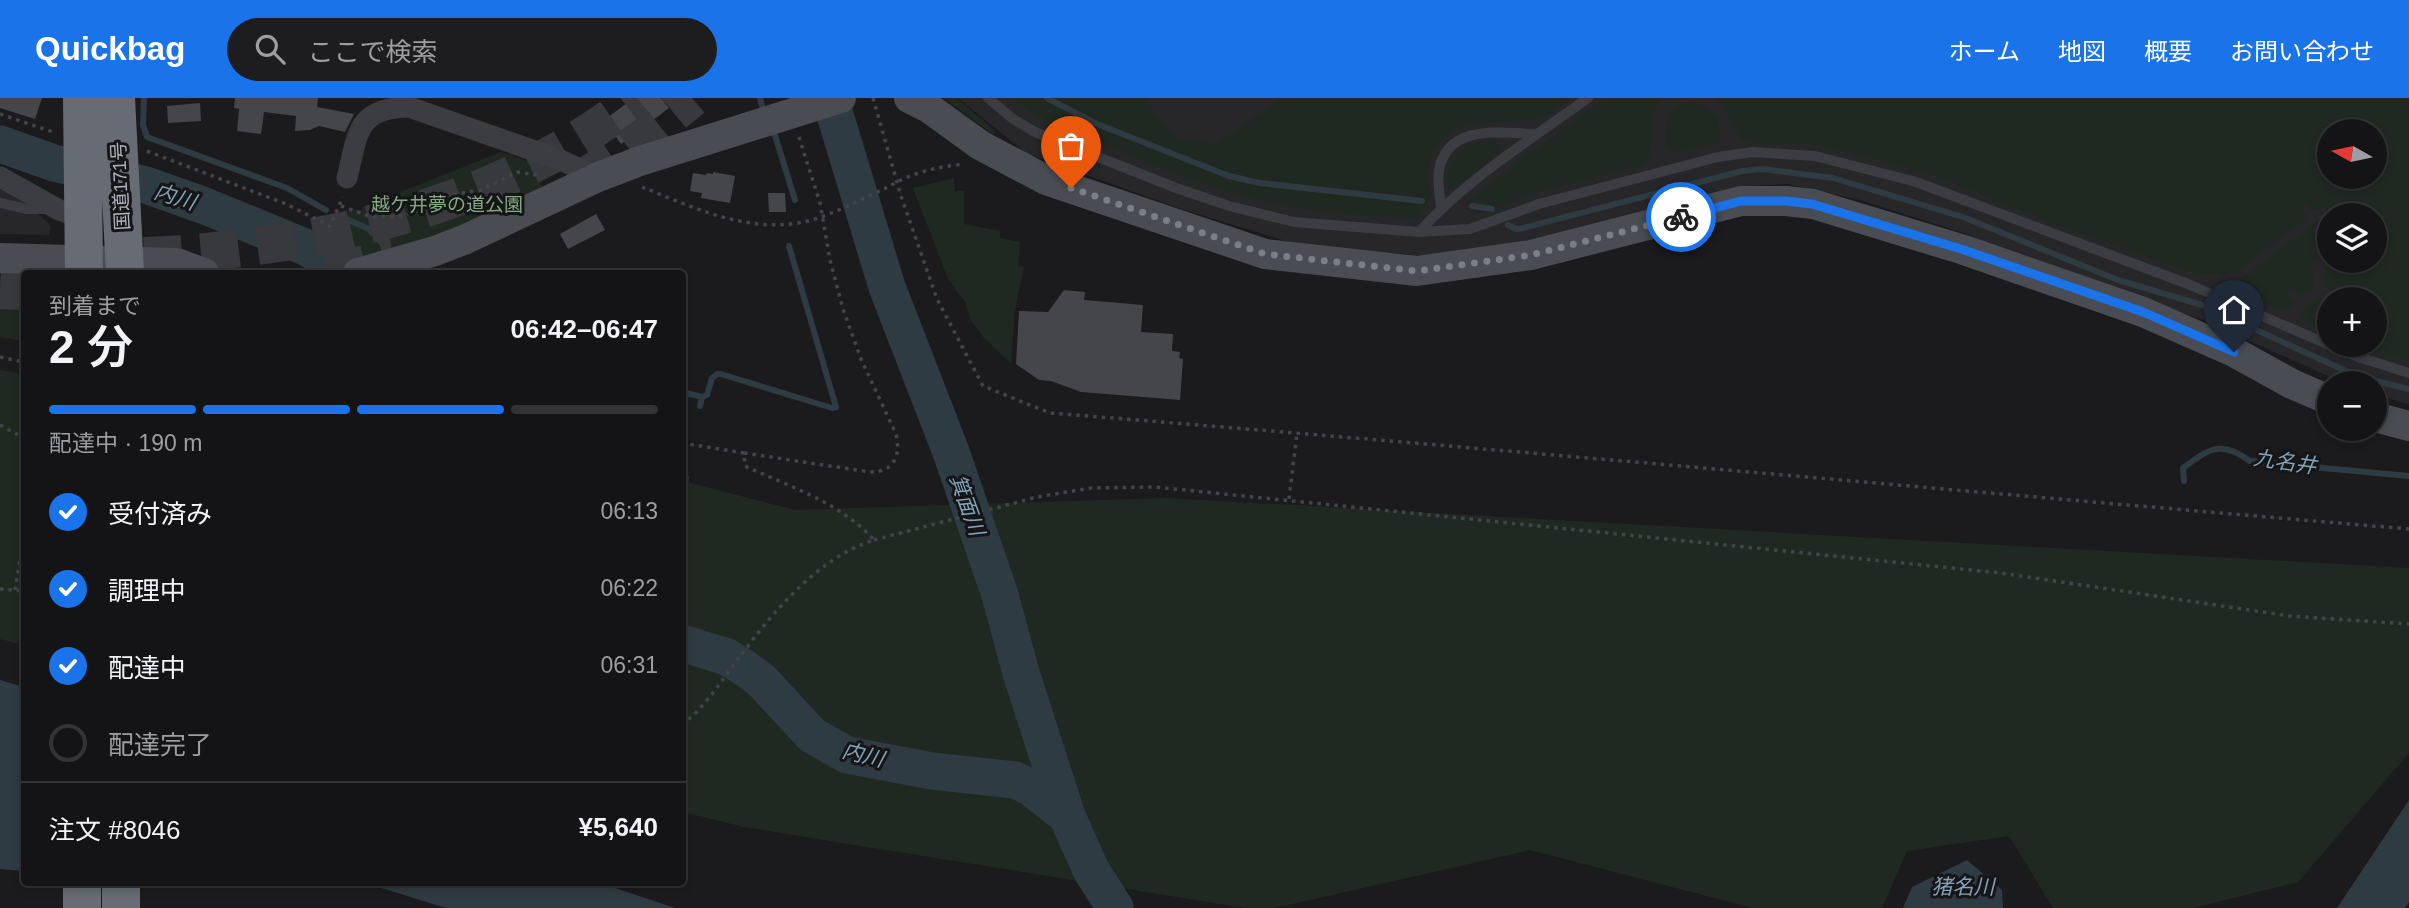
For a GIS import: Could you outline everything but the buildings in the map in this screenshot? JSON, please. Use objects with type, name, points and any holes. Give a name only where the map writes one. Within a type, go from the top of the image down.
[{"type":"highway","name":"国道171号","points":[[82,98],[71,140],[75,208],[84,267]]},
{"type":"highway","name":"国道171号","points":[[116,98],[128,153],[123,243]]},
{"type":"highway","points":[[82,886],[82,908]]},
{"type":"highway","points":[[121,886],[121,908]]},
{"type":"street","points":[[374,270],[466,239],[603,175],[841,98]]},
{"type":"street","points":[[909,98],[929,108],[969,139],[1046,180],[1265,254],[1417,271],[1531,255],[1741,201],[1812,204],[1961,249],[2143,312],[2234,352],[2317,395]]},
{"type":"street","points":[[347,178],[363,124],[375,113],[403,103],[603,175]]},
{"type":"street","points":[[0,177],[75,208],[123,243],[196,270]]},
{"type":"street","points":[[0,258],[84,267],[123,243]]},
{"type":"street","points":[[2387,420],[2409,426]]},
{"type":"lane","points":[[988,98],[1013,119],[1035,132],[1229,206],[1294,222],[1419,232],[1470,229],[1539,204],[1718,157],[1752,152],[1815,156],[1928,186],[2188,284],[2355,356],[2409,373]]},
{"type":"lane","points":[[1419,232],[1441,208],[1535,134],[1588,98]]},
{"type":"lane","points":[[1441,208],[1439,168],[1447,150],[1456,141],[1477,133],[1535,134]]},
{"type":"lane","points":[[0,203],[27,209],[75,208]]},
{"type":"path","points":[[873,98],[936,299],[983,386],[1050,413],[2409,529]]},
{"type":"path","points":[[686,444],[863,472],[880,472],[895,462],[898,444],[896,434],[843,309],[834,280],[820,203],[793,112]]},
{"type":"path","points":[[0,114],[71,140]]},
{"type":"path","points":[[128,153],[286,204],[330,226],[341,206],[347,178]]},
{"type":"path","points":[[603,175],[743,222],[784,226],[811,220],[897,181],[938,166],[1005,160]]},
{"type":"path","points":[[341,206],[372,217],[395,217],[421,210],[443,196],[481,190],[517,172],[541,175],[571,190]]},
{"type":"path","points":[[0,357],[21,361]]},
{"type":"path","points":[[0,425],[21,436]]},
{"type":"path","points":[[1289,499],[1297,433]]},
{"type":"path","points":[[744,453],[745,466],[830,505],[859,524],[874,540]]},
{"type":"path","points":[[686,722],[698,712],[772,618],[810,579],[853,550],[874,540],[1037,497],[1091,488],[1155,487],[1289,499],[2001,573],[2289,616],[2409,624]]},
{"type":"path","points":[[15,590],[21,554]]},
{"type":"path","points":[[0,589],[21,591]]},
{"type":"shaded area","points":[[958,98],[2409,98],[2409,404],[2387,398],[2387,371],[2317,371],[2201,319],[2040,266],[1967,234],[1860,200],[1788,184],[1743,186],[1494,251],[1426,256],[1299,245],[1181,209],[1026,153]]},
{"type":"shaded area","points":[[0,189],[28,205],[46,221],[51,226],[49,235],[0,234]]},
{"type":"green space","points":[[944,98],[957,98],[996,132],[992,134]]},
{"type":"green space","points":[[1012,98],[1144,98],[1174,138],[1218,144],[1281,98],[1571,98],[1539,118],[1479,123],[1453,132],[1432,157],[1428,175],[1432,194],[1418,218],[1305,209],[1241,195],[1163,169],[1061,128],[1035,115]]},
{"type":"green space","points":[[1605,98],[1665,98],[1653,114],[1651,149],[1643,165],[1527,195],[1490,211],[1475,213],[1465,206],[1466,202]]},
{"type":"green space","points":[[1714,98],[2409,98],[2409,361],[2387,355],[2387,287],[2328,287],[2324,281],[2324,273],[2387,273],[2387,203],[2317,203],[2317,210],[2312,211],[2306,204],[2301,206],[2306,217],[2304,221],[2235,272],[2221,275],[2193,273],[2050,222],[1933,175],[1809,144],[1753,143],[1741,139],[1722,104]]},
{"type":"green space","points":[[1691,103],[1704,107],[1714,115],[1720,127],[1720,141],[1674,152],[1666,141],[1668,121],[1681,104]]},
{"type":"green space","points":[[1493,140],[1505,149],[1449,191],[1449,168],[1462,149],[1478,141]]},
{"type":"green space","name":"越ケ井夢の道公園","points":[[501,152],[545,167],[540,192],[459,228],[352,261],[342,248],[349,209],[361,210]]},
{"type":"green space","points":[[954,178],[955,191],[964,191],[964,224],[1000,231],[1000,238],[1020,242],[1018,266],[1024,267],[1015,310],[1011,364],[983,337],[971,320],[965,302],[948,279],[913,188]]},
{"type":"green space","points":[[2317,222],[2317,260],[2312,264],[2314,289],[2300,296],[2292,288],[2286,292],[2294,304],[2285,310],[2232,291],[2232,286]]},
{"type":"green space","points":[[0,280],[21,282],[21,340],[0,337]]},
{"type":"green space","points":[[2317,300],[2317,328],[2302,321],[2299,315],[2306,306]]},
{"type":"green space","points":[[0,370],[21,374],[21,644],[0,639]]},
{"type":"green space","points":[[686,482],[795,510],[1166,498],[2409,568],[2409,753],[2298,882],[2193,908],[2053,908],[2009,836],[1907,851],[1882,908],[1753,908],[1530,850],[1275,908],[1245,908],[744,827],[686,813]]},
{"type":"water","points":[[0,680],[21,686],[21,871],[0,869]]},
{"type":"water","points":[[2409,800],[2409,902],[2405,908],[2337,908]]},
{"type":"water","name":"猪名川","points":[[1967,860],[2002,890],[2003,908],[1903,908],[1912,887]]},
{"type":"water","points":[[375,886],[609,886],[675,908],[446,908]]},
{"type":"waterway","points":[[144,98],[143,125],[147,137],[287,188],[326,210]]},
{"type":"waterway","points":[[760,98],[763,110]]},
{"type":"waterway","name":"箕面川","points":[[830,98],[887,287],[951,452],[1000,595],[1021,673],[1067,816],[1091,870],[1115,908]]},
{"type":"waterway","points":[[1047,98],[1097,124],[1229,176],[1260,183],[1422,201]]},
{"type":"waterway","points":[[774,132],[795,200]]},
{"type":"waterway","name":"内川","points":[[0,144],[54,163],[146,185],[205,206],[305,247],[321,256],[336,270]]},
{"type":"waterway","points":[[1508,225],[1516,229],[1523,228],[1742,171],[1763,169],[1833,178],[1963,217],[2118,280],[2202,305],[2359,377],[2409,389]]},
{"type":"waterway","points":[[1472,206],[1492,209]]},
{"type":"waterway","points":[[346,219],[369,229],[390,252]]},
{"type":"waterway","points":[[702,397],[707,395],[712,378],[721,374],[836,407],[789,246]]},
{"type":"waterway","points":[[686,393],[702,397],[700,406]]},
{"type":"waterway","name":"九名井","points":[[2184,481],[2183,468],[2208,451],[2216,449],[2231,450],[2250,461],[2409,476]]},
{"type":"waterway","name":"内川","points":[[686,644],[727,657],[746,669],[762,681],[812,735],[847,755],[932,771],[1015,780],[1030,787],[1067,816]]},
{"type":"tunnel","points":[[144,256],[273,244],[339,232],[403,215],[466,194],[526,168],[583,136],[637,98]]},
{"type":"tunnel","points":[[581,179],[638,141],[692,98]]},
{"type":"tunnel","points":[[340,270],[394,257]]},
{"type":"tunnel","points":[[0,290],[21,291]]},
{"type":"way so far","points":[[1071,188],[1265,254],[1417,271],[1531,255],[1681,217]]},
{"type":"route","points":[[1681,217],[1741,201],[1812,204],[1961,249],[2143,312],[2234,352]]}]
